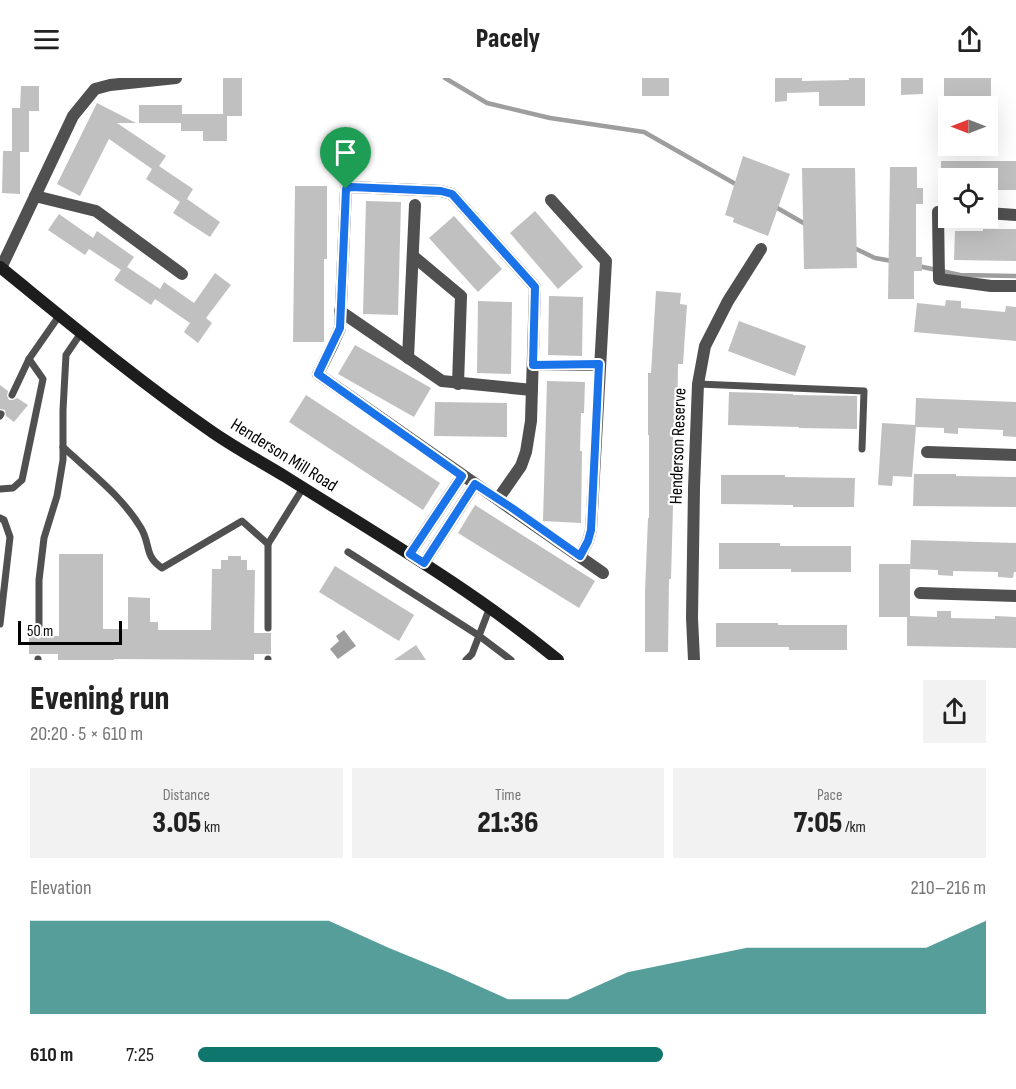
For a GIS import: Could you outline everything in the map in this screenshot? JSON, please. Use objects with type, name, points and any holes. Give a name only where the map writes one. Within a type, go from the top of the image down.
[{"type":"street","points":[[1,267],[73,116],[95,89],[128,81],[176,78]]},
{"type":"street","points":[[498,499],[521,466],[526,452],[531,421],[535,287],[452,194],[441,191],[351,187],[346,189],[340,328],[318,374],[603,573]]},
{"type":"street","points":[[35,196],[96,211],[182,274]]},
{"type":"street","points":[[551,200],[606,261],[591,530],[580,556]]},
{"type":"street","points":[[408,358],[415,205]]},
{"type":"street","points":[[998,214],[1016,215]]},
{"type":"street","points":[[938,228],[939,279],[991,286],[1016,286]]},
{"type":"street","name":"Henderson Reserve","points":[[694,660],[692,610],[698,384],[705,346],[728,301],[761,249]]},
{"type":"street","points":[[413,256],[460,296],[458,384]]},
{"type":"street","name":"Henderson Mill Road","points":[[1,267],[59,316],[209,430],[424,563],[490,608],[558,660]]},
{"type":"street","points":[[340,312],[442,381],[532,390]]},
{"type":"street","points":[[533,365],[599,364]]},
{"type":"street","points":[[927,452],[1016,455]]},
{"type":"street","points":[[410,554],[462,476]]},
{"type":"street","points":[[424,563],[475,484]]},
{"type":"street","points":[[432,522],[445,530]]},
{"type":"street","points":[[920,593],[1016,596]]},
{"type":"lane","points":[[12,395],[29,359],[59,316]]},
{"type":"lane","points":[[39,633],[39,580],[44,538],[57,496],[63,460],[66,355],[81,333]]},
{"type":"lane","points":[[0,489],[13,488],[22,480],[42,379],[29,359]]},
{"type":"lane","points":[[698,384],[864,390],[862,449]]},
{"type":"lane","points":[[63,447],[129,508],[143,531],[153,561],[162,568],[242,522],[268,544]]},
{"type":"lane","points":[[268,628],[268,544],[303,488]]},
{"type":"lane","points":[[0,518],[4,520],[10,537],[0,624]]},
{"type":"lane","points":[[348,552],[478,635],[511,660]]},
{"type":"lane","points":[[466,660],[472,654],[490,608]]},
{"type":"shaded area","points":[[344,630],[356,646],[338,659],[330,649],[339,641],[336,636]]},
{"type":"building","points":[[223,78],[242,78],[242,116],[227,116],[227,141],[203,141],[203,131],[181,131],[181,123],[139,123],[139,105],[182,105],[182,114],[223,114]]},
{"type":"building","points":[[642,78],[669,78],[669,96],[642,96]]},
{"type":"building","points":[[775,78],[802,78],[802,81],[865,78],[865,106],[819,106],[819,92],[787,93],[787,101],[775,102]]},
{"type":"building","points":[[901,78],[923,78],[923,94],[901,95]]},
{"type":"building","points":[[944,78],[991,78],[991,96],[944,96]]},
{"type":"building","points":[[21,86],[39,86],[39,111],[29,111],[29,152],[20,152],[20,194],[2,193],[3,151],[12,151],[12,108],[20,108]]},
{"type":"building","points":[[97,103],[136,123],[117,123],[166,156],[159,166],[193,189],[187,199],[220,222],[210,237],[173,213],[180,202],[146,179],[152,169],[109,139],[80,196],[57,184]]},
{"type":"building","points":[[743,156],[790,174],[768,236],[733,222],[734,218],[725,215]]},
{"type":"building","points":[[941,161],[1016,161],[1016,190],[998,190],[998,168],[941,168]]},
{"type":"building","points":[[890,167],[917,167],[917,188],[923,188],[923,204],[916,204],[916,257],[922,257],[922,271],[914,271],[914,299],[888,299]]},
{"type":"building","points":[[802,168],[855,168],[857,268],[804,269]]},
{"type":"building","points":[[295,186],[327,186],[324,342],[293,342]]},
{"type":"building","points":[[366,201],[401,202],[398,315],[363,314]]},
{"type":"building","points":[[535,211],[583,267],[558,289],[510,233]]},
{"type":"building","points":[[59,214],[93,238],[97,231],[134,257],[127,267],[160,289],[164,282],[194,303],[215,273],[231,285],[206,318],[212,323],[198,343],[184,332],[190,323],[155,299],[151,305],[114,280],[121,270],[89,249],[85,255],[48,230]]},
{"type":"building","points":[[454,216],[502,269],[478,292],[429,238]]},
{"type":"building","points":[[983,229],[1016,229],[1016,261],[954,260],[955,231],[983,231]]},
{"type":"building","points":[[656,291],[681,293],[680,304],[687,305],[683,364],[678,364],[677,436],[673,435],[668,652],[645,652],[645,591],[649,518],[648,373],[651,373]]},
{"type":"building","points":[[549,296],[583,297],[582,356],[548,355]]},
{"type":"building","points":[[946,300],[961,301],[961,308],[1005,312],[1006,306],[1016,307],[1016,341],[914,332],[917,303],[945,306]]},
{"type":"building","points":[[478,301],[512,302],[511,374],[477,373]]},
{"type":"building","points":[[739,321],[806,346],[795,376],[728,351]]},
{"type":"building","points":[[355,345],[431,388],[414,417],[338,374]]},
{"type":"building","points":[[547,381],[585,382],[584,413],[581,413],[581,523],[543,521]]},
{"type":"building","points":[[0,385],[8,391],[9,400],[17,398],[28,405],[14,422],[6,416],[5,410],[0,409]]},
{"type":"building","points":[[729,392],[857,396],[857,429],[728,425]]},
{"type":"building","points":[[306,395],[440,483],[423,510],[289,422]]},
{"type":"building","points":[[916,398],[1016,402],[1016,437],[1003,436],[1003,430],[958,428],[958,434],[944,433],[944,428],[916,427],[912,477],[893,476],[892,486],[878,485],[882,423],[915,425]]},
{"type":"building","points":[[435,402],[507,403],[507,437],[434,436]]},
{"type":"building","points":[[914,474],[1016,477],[1016,507],[913,506]]},
{"type":"building","points":[[721,475],[855,478],[854,507],[721,504]]},
{"type":"building","points":[[475,505],[595,581],[579,608],[458,533]]},
{"type":"building","points":[[911,540],[1016,543],[1016,572],[1013,578],[998,577],[998,572],[953,571],[953,576],[938,575],[938,570],[910,569]]},
{"type":"building","points":[[719,543],[851,546],[851,572],[719,569]]},
{"type":"building","points":[[59,554],[103,554],[103,629],[128,629],[128,597],[150,598],[150,622],[158,622],[158,630],[211,630],[212,569],[221,569],[221,560],[228,560],[228,556],[241,556],[241,560],[247,560],[247,570],[255,570],[254,633],[271,633],[271,654],[254,654],[254,660],[58,660],[58,654],[29,654],[29,636],[38,639],[44,636],[59,636]]},
{"type":"building","points":[[879,564],[910,564],[910,616],[937,617],[937,611],[951,611],[951,618],[1016,617],[1016,648],[907,646],[907,617],[879,617]]},
{"type":"building","points":[[335,566],[414,615],[399,641],[319,592]]},
{"type":"building","points":[[716,623],[847,625],[847,650],[716,647]]},
{"type":"building","points":[[416,645],[426,660],[394,660]]},
{"type":"waterway","points":[[445,78],[487,103],[550,118],[644,132],[739,186]]},
{"type":"waterway","points":[[772,205],[807,225]]},
{"type":"waterway","points":[[852,247],[875,258],[892,261]]},
{"type":"waterway","points":[[918,266],[960,275],[1016,276]]},
{"type":"route","points":[[351,187],[441,191],[452,194],[535,287],[533,365],[599,364],[591,530],[580,556],[475,484],[424,563],[410,554],[462,476],[318,374],[340,328],[346,189],[351,187]]}]
